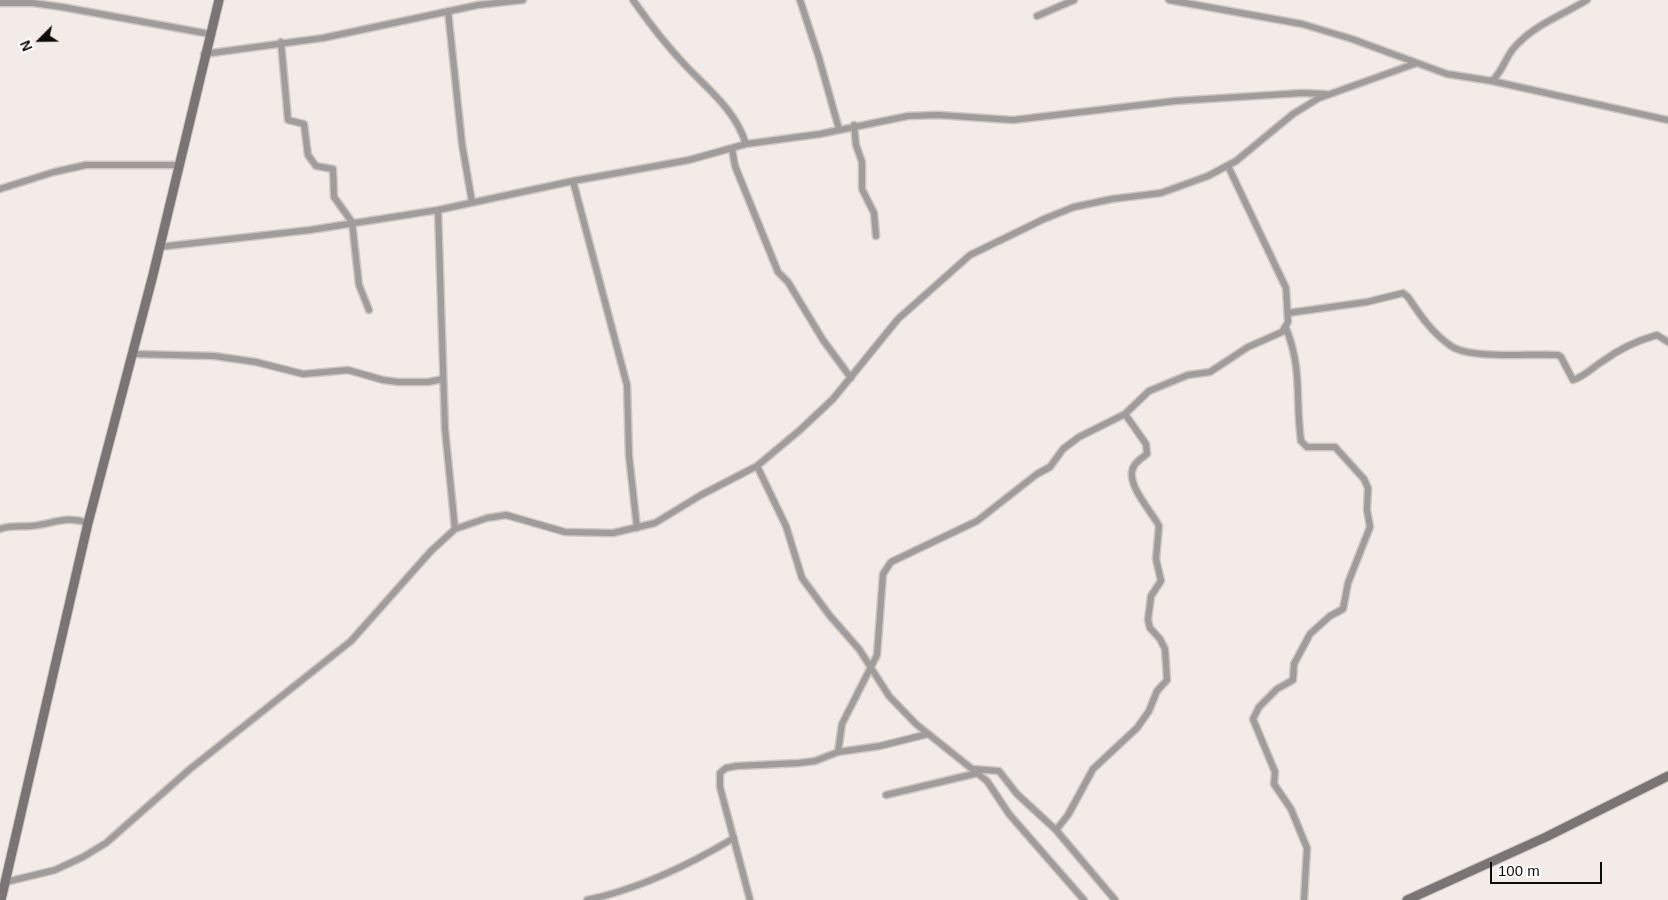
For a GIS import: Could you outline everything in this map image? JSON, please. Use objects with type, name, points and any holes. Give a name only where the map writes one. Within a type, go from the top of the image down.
[{"type":"main road","points":[[1,900],[88,523],[133,354],[204,54],[219,0]]},
{"type":"main road","points":[[1407,900],[1546,837],[1668,776]]},
{"type":"street","points":[[204,54],[281,42],[323,38],[448,11],[478,2],[523,0]]},
{"type":"street","points":[[632,0],[673,52],[727,107],[736,120],[746,144]]},
{"type":"street","points":[[800,0],[839,129]]},
{"type":"street","points":[[1037,16],[1074,0]]},
{"type":"street","points":[[1169,0],[1302,24],[1352,39],[1446,74],[1492,81],[1668,120]]},
{"type":"street","points":[[1492,81],[1501,72],[1513,50],[1531,32],[1587,0]]},
{"type":"street","points":[[0,3],[62,7],[210,34]]},
{"type":"street","points":[[448,11],[462,144],[472,202]]},
{"type":"street","points":[[281,42],[288,120],[304,124],[308,155],[316,166],[333,169],[334,197],[352,222],[360,285],[369,310]]},
{"type":"street","points":[[6,882],[55,870],[83,857],[106,843],[190,769],[351,641],[431,550],[456,529],[487,518],[506,515],[565,532],[613,533],[655,523],[701,495],[757,466],[818,415],[851,378],[892,325],[970,255],[1044,219],[1074,207],[1112,199],[1161,193],[1228,166],[1252,149],[1292,114],[1329,94],[1417,63]]},
{"type":"street","points":[[159,247],[310,230],[438,210],[573,181],[690,160],[746,144],[908,116],[952,115],[1013,120],[1175,101],[1310,93],[1329,94]]},
{"type":"street","points":[[854,126],[856,145],[862,162],[862,190],[874,213],[876,236]]},
{"type":"street","points":[[732,149],[735,166],[778,272],[788,282],[823,340],[851,378]]},
{"type":"street","points":[[0,189],[54,172],[86,165],[178,165]]},
{"type":"street","points":[[1228,166],[1286,288],[1288,313],[1286,328],[1295,355],[1299,378],[1301,441],[1307,446],[1335,447],[1360,473],[1368,488],[1367,510],[1370,527],[1348,583],[1343,609],[1330,616],[1310,634],[1294,664],[1293,680],[1277,688],[1259,707],[1253,719],[1276,772],[1274,784],[1291,809],[1307,848],[1304,900]]},
{"type":"street","points":[[573,181],[627,385],[628,456],[638,528]]},
{"type":"street","points":[[438,210],[444,338],[443,379],[449,484],[456,529]]},
{"type":"street","points":[[1288,313],[1367,302],[1402,293],[1408,297],[1435,332],[1457,349],[1485,353],[1558,355],[1561,357],[1573,380],[1589,372],[1604,360],[1651,337],[1662,337],[1668,342]]},
{"type":"street","points":[[838,752],[842,724],[860,686],[871,670],[879,642],[883,574],[886,567],[905,554],[957,532],[977,521],[1037,474],[1050,467],[1063,449],[1078,437],[1125,414],[1149,391],[1188,375],[1210,372],[1248,347],[1277,336],[1286,328]]},
{"type":"street","points":[[133,354],[214,356],[256,362],[303,374],[348,370],[382,380],[398,382],[428,382],[443,379]]},
{"type":"street","points":[[1056,830],[1068,815],[1093,769],[1137,728],[1149,711],[1157,691],[1168,677],[1164,646],[1152,631],[1148,620],[1151,596],[1161,581],[1156,559],[1159,526],[1147,509],[1132,478],[1134,466],[1147,454],[1147,450],[1125,414]]},
{"type":"street","points":[[757,466],[786,526],[802,578],[830,616],[859,649],[889,696],[928,734],[986,781],[1009,814],[1084,900]]},
{"type":"street","points":[[0,529],[12,526],[30,526],[62,519],[78,519],[88,523]]},
{"type":"street","points":[[750,900],[720,787],[720,773],[726,768],[799,763],[838,752],[880,746],[928,734]]},
{"type":"street","points":[[886,795],[975,771],[999,771],[1017,794],[1056,830],[1115,900]]},
{"type":"street","points":[[587,900],[630,888],[693,861],[734,838]]}]
